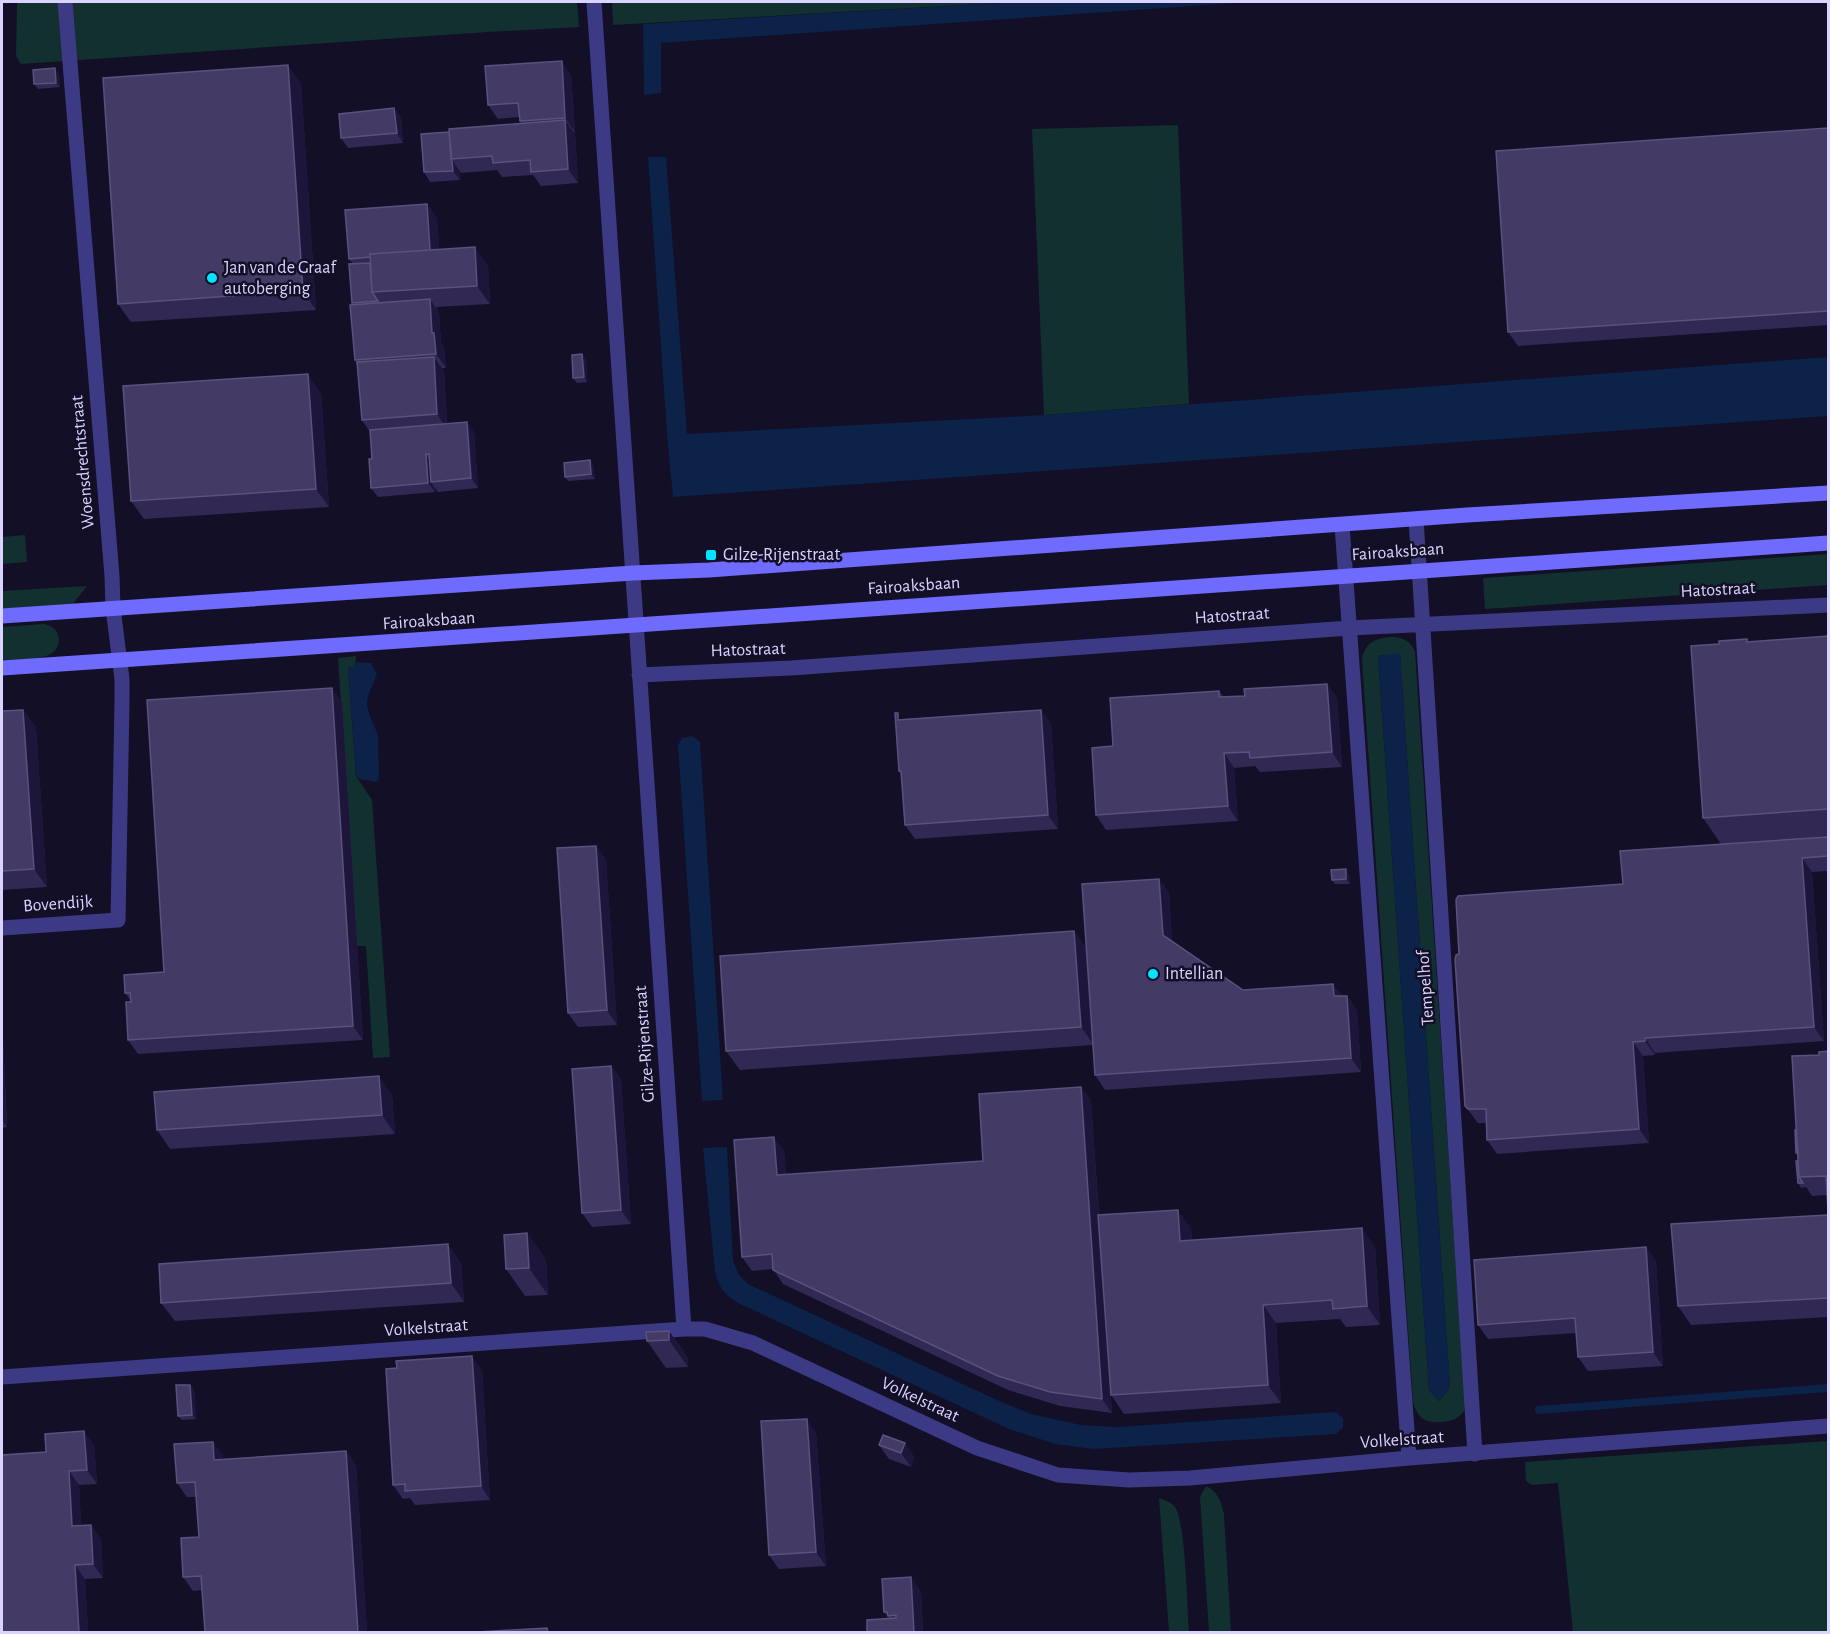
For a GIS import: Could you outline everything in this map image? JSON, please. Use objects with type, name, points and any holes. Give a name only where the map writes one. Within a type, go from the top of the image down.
[{"type":"main road","name":"Fairoaksbaan","points":[[2,616],[1828,493]]},
{"type":"main road","name":"Fairoaksbaan","points":[[2,668],[1828,543]]},
{"type":"street","name":"Woensdrechtstraat","points":[[65,2],[113,608],[122,679],[118,920]]},
{"type":"street","name":"Gilze-Rijenstraat","points":[[594,2],[684,1329]]},
{"type":"street","name":"Tempelhof","points":[[1416,519],[1475,1454]]},
{"type":"street","points":[[1342,525],[1409,1458]]},
{"type":"street","name":"Hatostraat","points":[[639,675],[803,667],[1349,628],[1828,605]]},
{"type":"street","name":"Bovendijk","points":[[2,928],[118,920]]},
{"type":"street","name":"Volkelstraat","points":[[2,1377],[705,1329],[753,1343],[977,1448],[1058,1475],[1130,1480],[1190,1478],[1409,1458],[1828,1426]]},
{"type":"green space","points":[[17,2],[577,2],[579,27],[21,64],[16,56]]},
{"type":"green space","points":[[612,2],[1017,2],[613,25]]},
{"type":"green space","points":[[1178,125],[1189,404],[1044,415],[1032,129]]},
{"type":"green space","points":[[25,535],[27,562],[2,564],[2,537]]},
{"type":"green space","points":[[1828,554],[1828,585],[1485,609],[1483,578]]},
{"type":"green space","points":[[87,586],[73,604],[2,609],[2,591]]},
{"type":"green space","points":[[44,624],[53,628],[58,635],[55,651],[39,658],[2,660],[2,627]]},
{"type":"green space","points":[[1383,638],[1401,638],[1411,644],[1415,652],[1465,1401],[1461,1415],[1439,1422],[1423,1419],[1413,1402],[1362,661],[1367,646]],"holes":[[[1400,654],[1450,1387],[1439,1401],[1429,1390],[1378,656]]]},
{"type":"green space","points":[[356,656],[355,667],[348,668],[356,776],[372,800],[390,1057],[373,1058],[366,946],[357,946],[338,658]]},
{"type":"green space","points":[[1828,1441],[1828,1632],[1573,1632],[1558,1483],[1532,1485],[1526,1481],[1525,1462]]},
{"type":"green space","points":[[1206,1486],[1216,1494],[1224,1514],[1231,1632],[1209,1632],[1200,1497]]},
{"type":"green space","points":[[1159,1498],[1173,1505],[1179,1516],[1184,1548],[1189,1632],[1169,1632]]},
{"type":"water","points":[[1017,2],[1250,2],[661,43],[661,93],[644,95],[643,24]]},
{"type":"water","points":[[648,157],[666,157],[687,434],[1044,415],[1828,357],[1828,416],[673,497]]},
{"type":"water","points":[[1400,653],[1450,1387],[1439,1401],[1429,1390],[1378,656]]},
{"type":"water","points":[[356,662],[371,663],[377,674],[368,696],[367,705],[378,735],[379,779],[376,782],[356,776],[348,667],[355,667]]},
{"type":"water","points":[[692,736],[700,742],[723,1100],[702,1101],[678,745],[682,738]]},
{"type":"water","points":[[727,1147],[733,1261],[739,1275],[748,1284],[997,1400],[1031,1414],[1081,1425],[1117,1427],[1336,1412],[1343,1418],[1343,1428],[1336,1434],[1094,1449],[1055,1444],[1009,1429],[738,1303],[725,1293],[715,1272],[703,1148]]},
{"type":"building","points":[[562,61],[565,118],[520,121],[518,103],[488,105],[485,66]]},
{"type":"building","points":[[288,65],[303,291],[118,304],[103,78]]},
{"type":"building","points":[[55,68],[56,83],[34,84],[33,70]]},
{"type":"building","points":[[394,108],[397,133],[341,138],[339,114]]},
{"type":"building","points":[[565,120],[568,169],[531,172],[530,160],[493,163],[492,156],[451,159],[449,129]]},
{"type":"building","points":[[1828,128],[1828,311],[1508,332],[1496,151]]},
{"type":"building","points":[[449,132],[453,171],[424,172],[421,134]]},
{"type":"building","points":[[427,204],[430,250],[370,254],[370,257],[349,259],[345,210]]},
{"type":"building","points":[[475,247],[477,286],[372,292],[370,254]]},
{"type":"building","points":[[370,263],[372,292],[378,301],[352,303],[349,264]]},
{"type":"building","points":[[430,299],[436,354],[355,360],[350,305]]},
{"type":"building","points":[[582,354],[584,377],[573,378],[572,355]]},
{"type":"building","points":[[434,357],[437,414],[362,420],[357,362]]},
{"type":"building","points":[[308,374],[316,489],[131,501],[123,386]]},
{"type":"building","points":[[467,422],[471,478],[431,482],[429,454],[426,454],[428,483],[371,488],[370,430]]},
{"type":"building","points":[[590,460],[591,474],[565,477],[564,463]]},
{"type":"building","points":[[1828,636],[1828,809],[1703,818],[1691,646],[1719,644],[1719,641],[1747,639],[1747,642]]},
{"type":"building","points":[[1327,684],[1332,752],[1250,758],[1249,752],[1224,753],[1228,806],[1096,815],[1092,748],[1113,746],[1110,698],[1219,691],[1219,697],[1245,696],[1244,689]]},
{"type":"building","points":[[332,688],[353,1026],[128,1040],[126,1002],[131,1002],[130,993],[125,993],[124,975],[164,972],[147,700]]},
{"type":"building","points":[[23,710],[34,869],[2,871],[2,711]]},
{"type":"building","points":[[1041,710],[1048,815],[905,825],[895,713],[898,713],[898,720]]},
{"type":"building","points":[[1828,837],[1828,856],[1802,858],[1814,1027],[1645,1038],[1645,1041],[1633,1042],[1639,1129],[1487,1140],[1486,1109],[1468,1109],[1465,1106],[1455,960],[1456,955],[1459,954],[1456,900],[1458,896],[1623,884],[1620,851]]},
{"type":"building","points":[[596,846],[607,1010],[568,1013],[557,848]]},
{"type":"building","points":[[1346,869],[1346,879],[1332,880],[1331,870]]},
{"type":"building","name":"Intellian","points":[[1159,879],[1163,935],[1243,990],[1333,984],[1334,996],[1347,996],[1351,1058],[1095,1075],[1082,884]]},
{"type":"building","points":[[1074,931],[1081,1027],[726,1051],[720,956]]},
{"type":"building","points":[[1828,1051],[1828,1211],[1826,1176],[1799,1177],[1792,1056],[1819,1055],[1819,1052]]},
{"type":"building","points":[[611,1066],[621,1210],[582,1213],[572,1069]]},
{"type":"building","points":[[379,1076],[382,1115],[157,1130],[154,1092]]},
{"type":"building","points":[[1081,1087],[1102,1399],[1050,1392],[998,1376],[773,1270],[772,1254],[742,1257],[734,1140],[774,1137],[777,1175],[983,1161],[979,1094]]},
{"type":"building","points":[[1796,1130],[1798,1153],[1796,1153]]},
{"type":"building","points":[[1796,1161],[1798,1161],[1799,1177],[1803,1183],[1798,1183]]},
{"type":"building","points":[[1178,1210],[1180,1241],[1362,1228],[1367,1306],[1333,1309],[1332,1300],[1263,1305],[1268,1385],[1111,1395],[1098,1215]]},
{"type":"building","points":[[1828,1215],[1828,1298],[1678,1306],[1671,1224]]},
{"type":"building","points":[[527,1233],[529,1268],[506,1269],[504,1235]]},
{"type":"building","points":[[448,1244],[451,1283],[161,1303],[159,1264]]},
{"type":"building","points":[[1646,1247],[1653,1352],[1578,1357],[1575,1318],[1478,1325],[1474,1260]]},
{"type":"building","points":[[669,1331],[669,1340],[647,1341],[646,1332]]},
{"type":"building","points":[[472,1356],[481,1486],[405,1491],[405,1484],[393,1485],[386,1369],[397,1368],[396,1361]]},
{"type":"building","points":[[176,1385],[190,1385],[192,1415],[178,1416]]},
{"type":"building","points":[[807,1419],[816,1552],[769,1555],[761,1421]]},
{"type":"building","points":[[84,1431],[87,1470],[69,1471],[72,1526],[91,1525],[93,1564],[75,1565],[79,1632],[2,1632],[2,1455],[46,1452],[45,1434]]},
{"type":"building","points":[[883,1435],[905,1443],[901,1453],[879,1445]]},
{"type":"building","points":[[213,1442],[214,1460],[346,1451],[358,1632],[205,1632],[201,1576],[183,1577],[181,1538],[199,1537],[195,1482],[177,1483],[174,1444]]},
{"type":"building","points":[[911,1577],[914,1632],[867,1632],[867,1620],[896,1618],[896,1615],[888,1616],[887,1612],[884,1612],[882,1579]]},
{"type":"building","points":[[547,1628],[548,1632],[477,1632]]},
{"type":"waterway","points":[[1539,1410],[1828,1388]]},
{"type":"place","name":"Jan van de Graaf autoberging","points":[[212,278]]},
{"type":"place","name":"Gilze-Rijenstraat","points":[[711,555]]},
{"type":"place","name":"Intellian","points":[[1153,974]]}]
